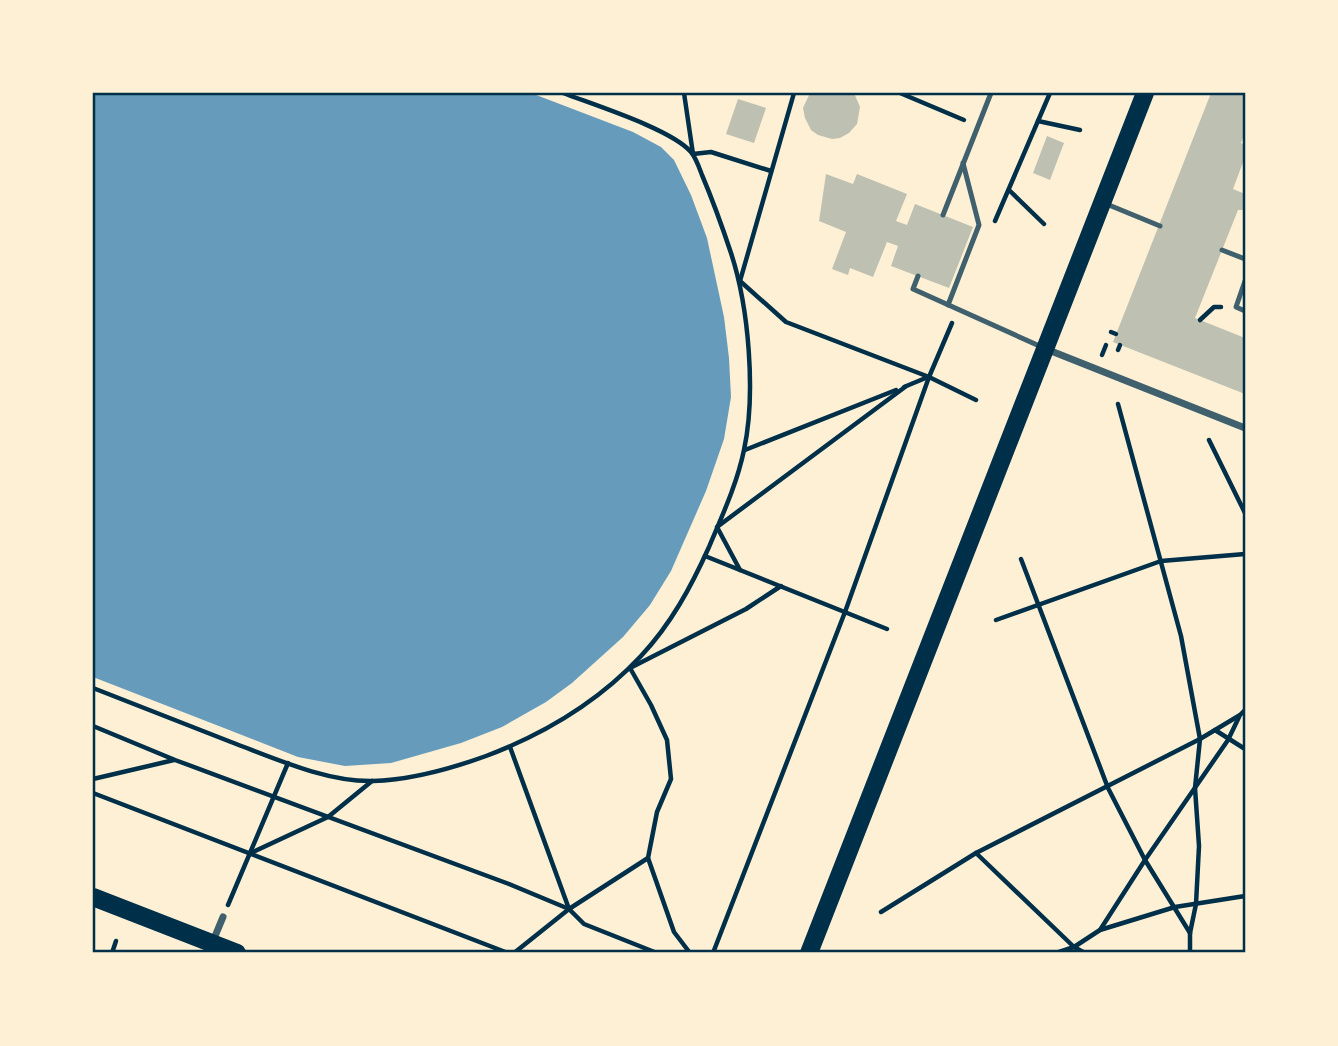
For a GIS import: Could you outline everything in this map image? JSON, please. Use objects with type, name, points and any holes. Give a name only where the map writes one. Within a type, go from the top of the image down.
[{"type":"main road","points":[[809,953],[1144,93]]},
{"type":"main road","points":[[93,897],[209,948],[237,953]]},
{"type":"street","points":[[1045,348],[1245,428]]},
{"type":"street","points":[[209,948],[223,917]]},
{"type":"lane","points":[[943,215],[991,93]]},
{"type":"lane","points":[[948,305],[979,225],[964,163]]},
{"type":"lane","points":[[1102,202],[1160,226]]},
{"type":"lane","points":[[1222,250],[1245,259]]},
{"type":"lane","points":[[918,276],[913,289],[1045,348]]},
{"type":"lane","points":[[1245,281],[1236,307],[1245,311]]},
{"type":"path","points":[[563,93],[654,129],[680,142],[693,154],[711,152],[771,172]]},
{"type":"path","points":[[93,688],[288,764],[342,778],[372,781],[414,776],[468,762],[510,747],[551,726],[587,703],[630,668],[670,621],[705,556],[730,498],[744,451],[749,413],[750,377],[740,281],[717,209],[693,154],[684,93]]},
{"type":"path","points":[[740,281],[794,93]]},
{"type":"path","points":[[900,93],[978,125]]},
{"type":"path","points":[[993,226],[1050,93]]},
{"type":"path","points":[[1038,121],[1080,130]]},
{"type":"path","points":[[1009,190],[1044,224]]},
{"type":"path","points":[[740,281],[786,321],[929,377],[976,400]]},
{"type":"path","points":[[1200,320],[1214,307],[1236,307]]},
{"type":"path","points":[[713,953],[845,612],[929,377],[957,309]]},
{"type":"path","points":[[744,451],[929,377]]},
{"type":"path","points":[[718,527],[905,387]]},
{"type":"path","points":[[1118,404],[1181,636],[1200,739],[1195,788],[1199,845],[1190,953]]},
{"type":"path","points":[[1209,440],[1245,513]]},
{"type":"path","points":[[718,527],[740,570]]},
{"type":"path","points":[[996,620],[1161,561],[1245,554]]},
{"type":"path","points":[[705,556],[887,629]]},
{"type":"path","points":[[1020,559],[1040,605],[1108,788],[1145,860],[1190,933]]},
{"type":"path","points":[[630,668],[746,609],[781,586]]},
{"type":"path","points":[[630,668],[667,740],[671,779],[657,812],[648,858],[674,932],[690,953]]},
{"type":"path","points":[[881,912],[976,853],[1108,788],[1200,739],[1245,710]]},
{"type":"path","points":[[1100,930],[1228,740],[1240,715]]},
{"type":"path","points":[[93,726],[175,760],[509,884],[569,909],[584,924],[657,953]]},
{"type":"path","points":[[1215,730],[1245,748]]},
{"type":"path","points":[[510,747],[569,909]]},
{"type":"path","points":[[93,779],[175,760]]},
{"type":"path","points":[[223,917],[288,764]]},
{"type":"path","points":[[250,853],[328,817],[372,781]]},
{"type":"path","points":[[93,793],[508,953]]},
{"type":"path","points":[[976,853],[1073,947],[1085,953]]},
{"type":"path","points":[[514,953],[569,909],[648,858]]},
{"type":"path","points":[[1056,953],[1073,947],[1100,930],[1175,907],[1245,895]]},
{"type":"path","points":[[112,953],[116,942]]},
{"type":"water","points":[[93,93],[531,93],[633,132],[661,147],[674,160],[707,238],[724,317],[731,397],[724,439],[706,491],[671,571],[650,605],[623,637],[572,683],[546,702],[502,727],[461,743],[391,763],[345,766],[298,757],[93,677]]},
{"type":"building","points":[[810,93],[854,93],[860,107],[857,124],[840,138],[818,135],[811,130],[803,108]]},
{"type":"building","points":[[1211,93],[1245,93],[1245,133],[1241,143],[1245,145],[1245,157],[1233,189],[1245,194],[1245,210],[1238,210],[1195,318],[1245,338],[1245,394],[1113,342]]},
{"type":"building","points":[[738,99],[766,108],[754,143],[726,134]]},
{"type":"building","points":[[1047,136],[1064,143],[1050,180],[1033,173]]},
{"type":"building","points":[[826,174],[853,184],[857,174],[907,194],[896,221],[907,225],[915,204],[973,227],[949,288],[891,266],[898,246],[887,242],[873,277],[850,268],[848,275],[832,269],[846,232],[819,221]]}]
